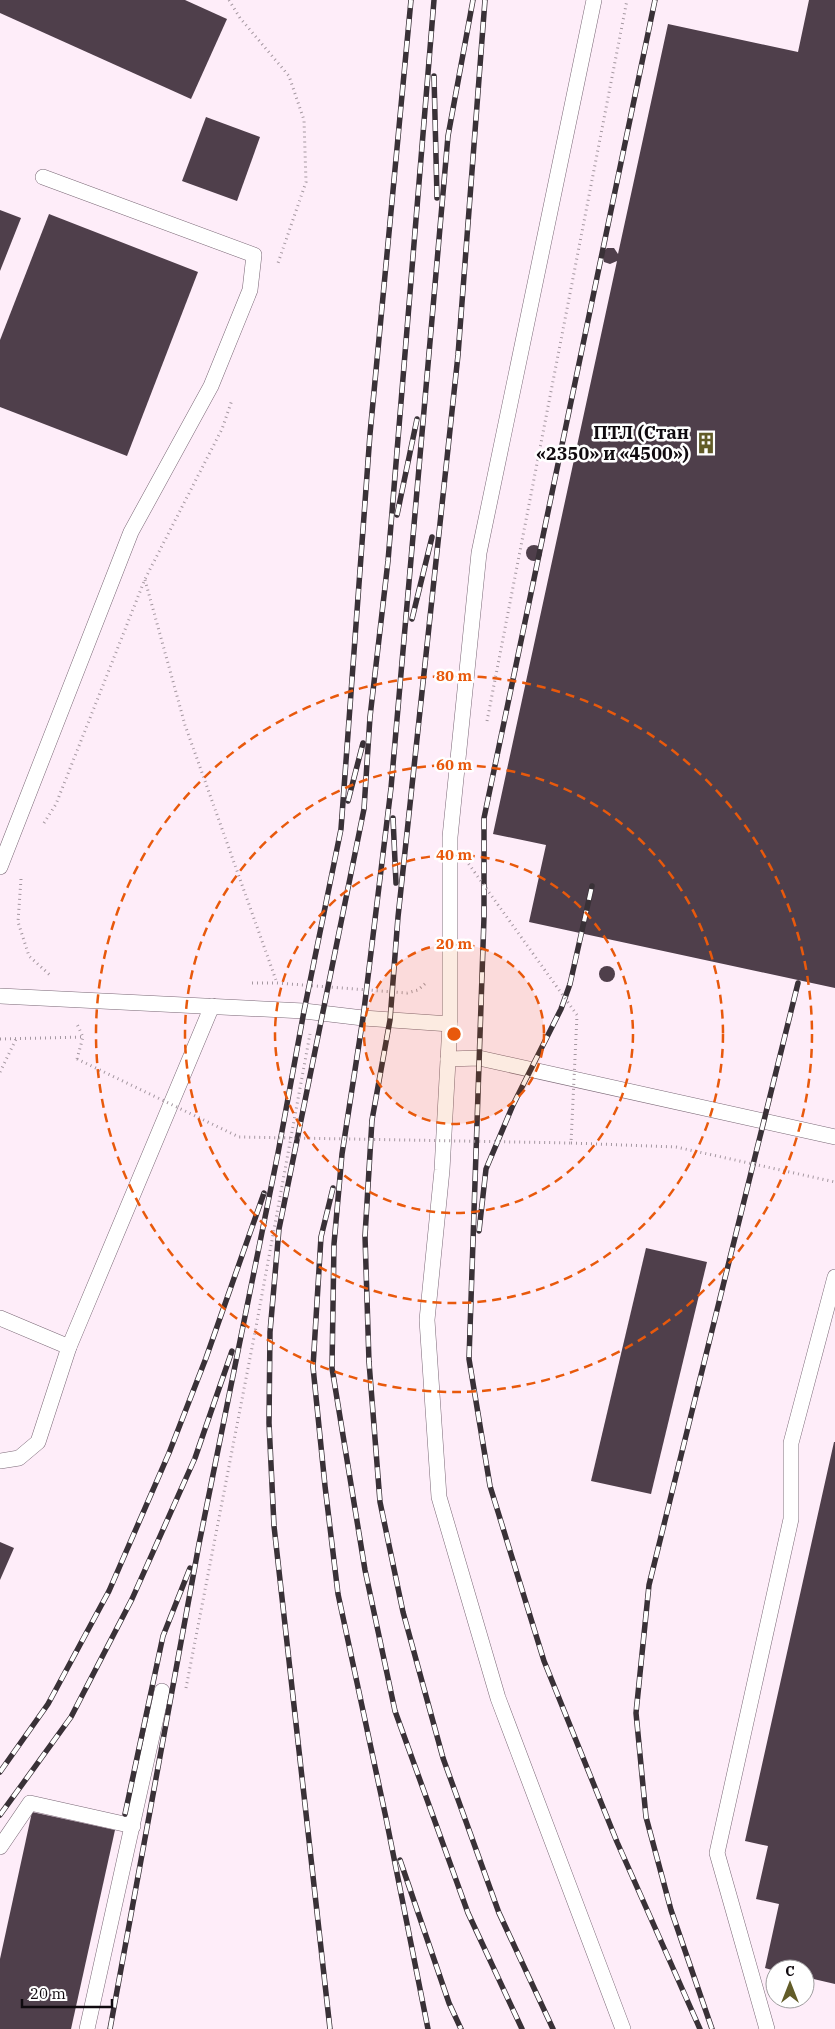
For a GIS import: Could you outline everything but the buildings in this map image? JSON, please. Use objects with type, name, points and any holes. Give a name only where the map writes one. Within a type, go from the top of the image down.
[{"type":"lane","points":[[594,0],[479,553],[450,837],[450,1024],[442,1170],[426,1320],[439,1497],[498,1698],[623,2029]]},
{"type":"lane","points":[[0,867],[131,532],[211,386],[250,290],[254,255],[43,177]]},
{"type":"lane","points":[[0,996],[314,1012],[363,1018],[450,1024]]},
{"type":"lane","points":[[0,1461],[19,1458],[38,1442],[69,1348],[212,1006]]},
{"type":"lane","points":[[448,1059],[479,1058],[835,1137]]},
{"type":"lane","points":[[766,2029],[717,1853],[791,1519],[791,1443],[835,1277]]},
{"type":"lane","points":[[0,1318],[69,1348]]},
{"type":"lane","points":[[87,2029],[162,1691]]},
{"type":"lane","points":[[0,1847],[30,1803],[133,1826]]},
{"type":"path","points":[[229,0],[240,18],[289,76],[304,120],[306,182],[275,273]]},
{"type":"path","points":[[487,721],[627,0]]},
{"type":"path","points":[[42,826],[56,804],[145,578],[222,429],[234,392]]},
{"type":"path","points":[[145,578],[185,725],[277,983]]},
{"type":"path","points":[[464,866],[463,856],[577,1015],[571,1143]]},
{"type":"path","points":[[22,873],[18,922],[29,956],[53,977]]},
{"type":"path","points":[[251,983],[277,983],[407,993],[418,990],[426,984],[429,976]]},
{"type":"path","points":[[162,1691],[184,1695],[256,1327],[318,986]]},
{"type":"path","points":[[83,1038],[77,1059],[239,1137],[571,1143],[676,1147],[835,1182]]},
{"type":"path","points":[[0,1072],[16,1039]]},
{"type":"railway","points":[[110,2029],[199,1544],[341,829],[370,434],[411,0]]},
{"type":"railway","points":[[330,2029],[274,1526],[269,1423],[270,1332],[279,1229],[364,809],[370,717],[388,561],[434,0]]},
{"type":"railway","points":[[473,0],[448,136],[391,788],[363,1018],[342,1154],[334,1244],[332,1368],[365,1570],[395,1711],[468,1913],[522,2029]]},
{"type":"railway","points":[[485,0],[458,355],[398,917],[390,1020],[372,1120],[365,1236],[369,1362],[380,1502],[403,1612],[443,1758],[499,1913],[553,2029]]},
{"type":"railway","points":[[655,0],[484,818],[484,917],[469,1359],[490,1486],[544,1661],[617,1842],[700,2029]]},
{"type":"railway","points":[[434,76],[437,198]]},
{"type":"railway","points":[[397,515],[417,419]]},
{"type":"railway","points":[[412,619],[432,537]]},
{"type":"railway","points":[[348,801],[363,743]]},
{"type":"railway","points":[[393,818],[396,883]]},
{"type":"railway","points":[[479,1231],[486,1169],[513,1105],[561,1009],[570,984],[592,886]]},
{"type":"railway","points":[[712,2029],[671,1910],[646,1817],[636,1713],[649,1585],[798,983]]},
{"type":"railway","points":[[333,1188],[321,1237],[313,1367],[325,1486],[338,1594],[386,1818],[428,2029]]},
{"type":"railway","points":[[0,1772],[48,1704],[109,1591],[169,1453],[206,1358],[264,1193]]},
{"type":"railway","points":[[0,1815],[71,1717],[132,1599],[195,1458],[232,1351]]},
{"type":"railway","points":[[125,1814],[163,1636],[190,1568]]},
{"type":"railway","points":[[400,1860],[449,2003],[461,2029]]},
{"type":"place","name":"ПТЛ (Стан «2350» и «4500»)","points":[[706,443]]}]
